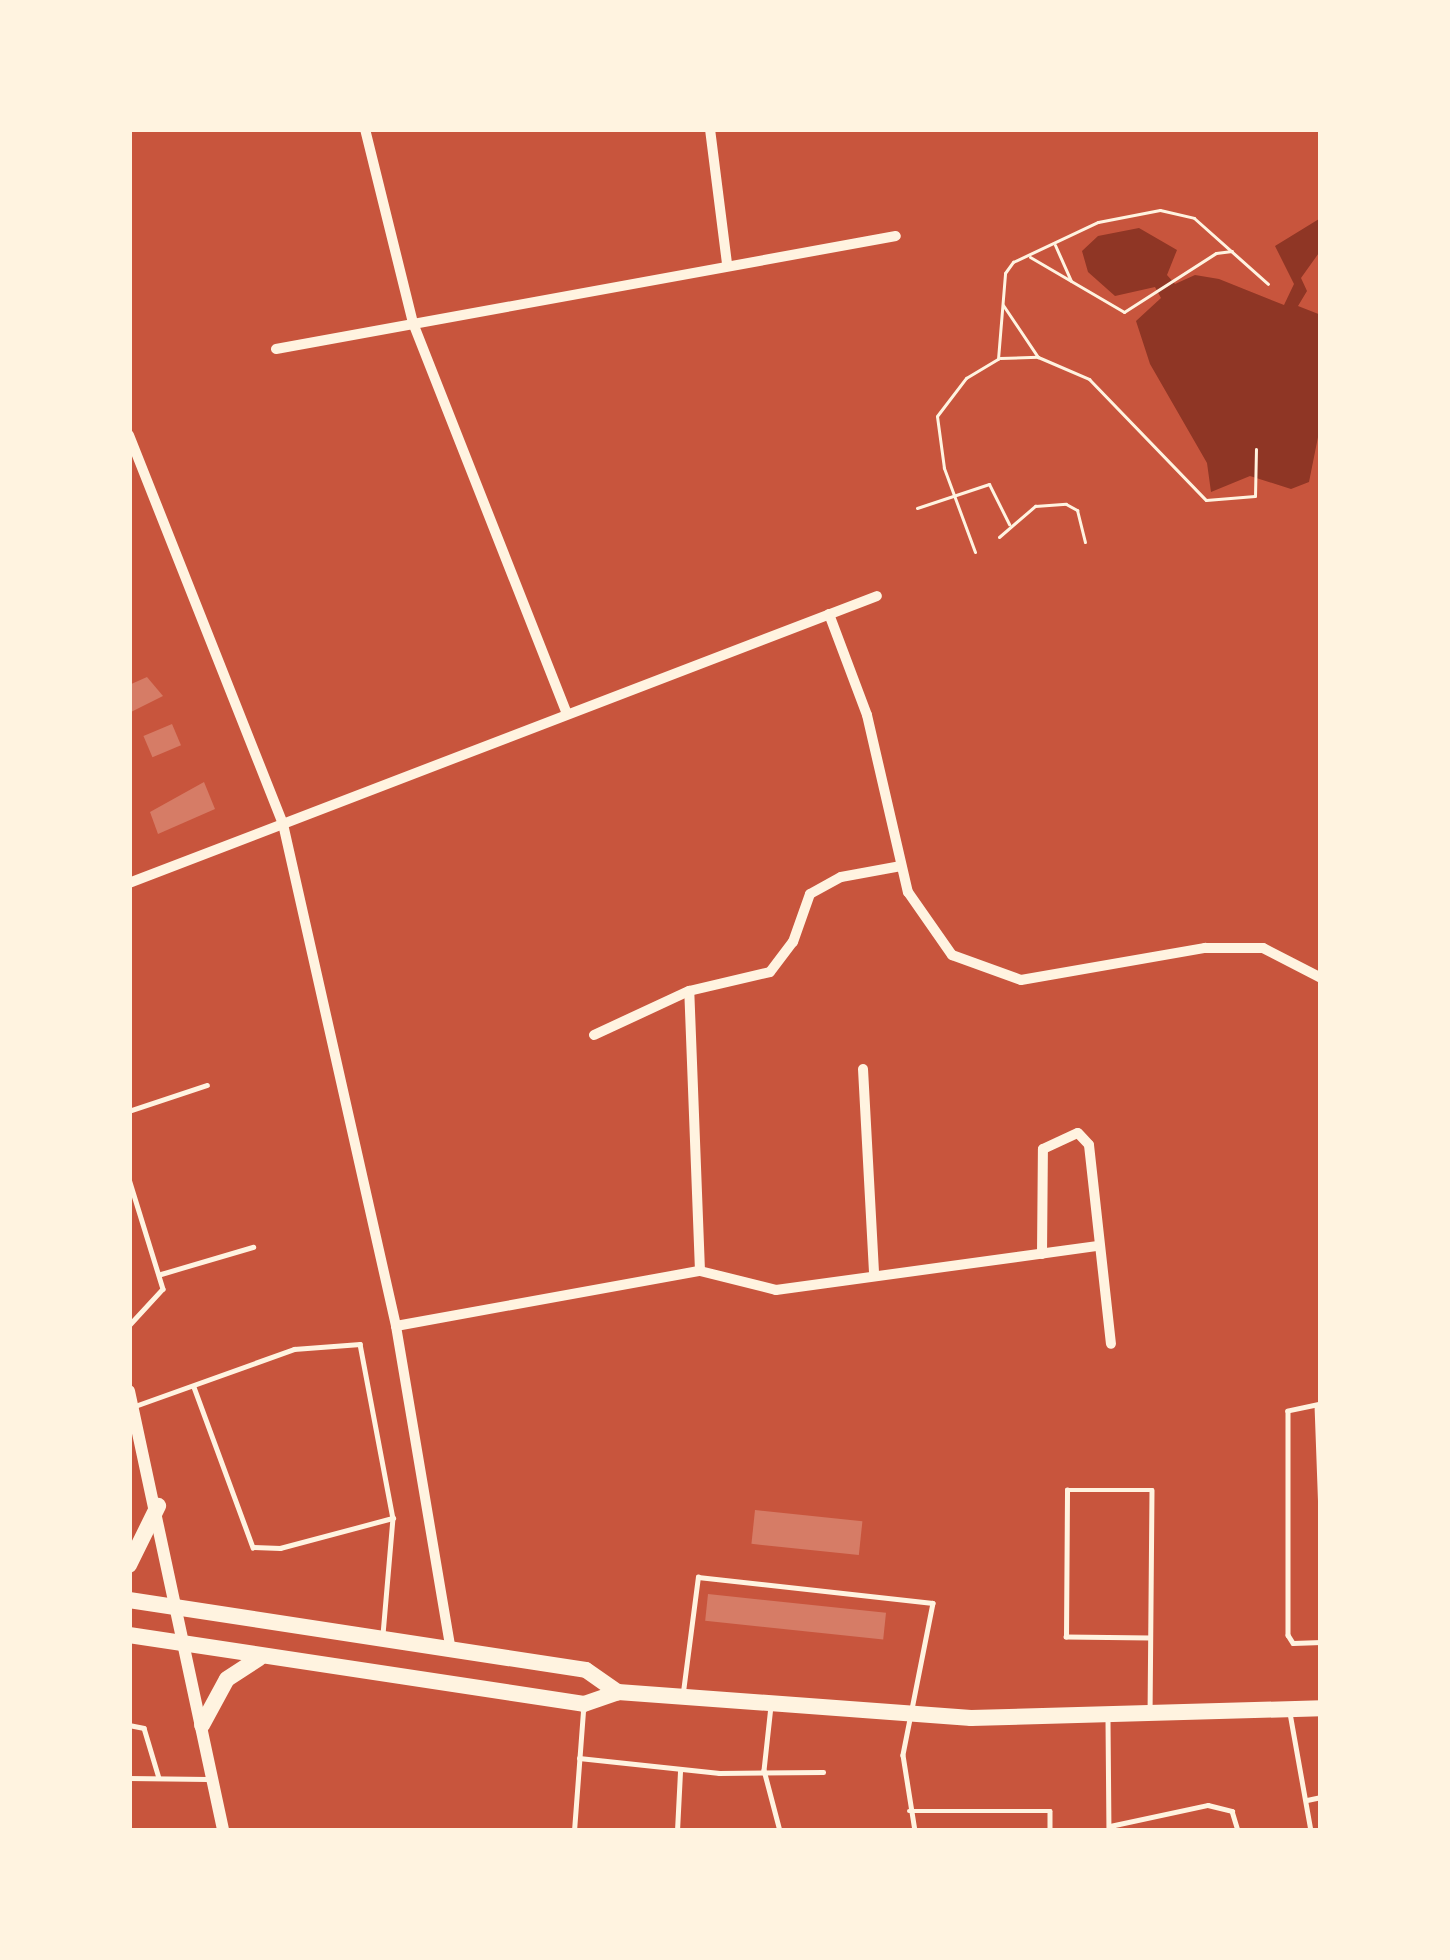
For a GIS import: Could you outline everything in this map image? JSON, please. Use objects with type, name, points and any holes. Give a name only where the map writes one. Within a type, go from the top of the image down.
[{"type":"main road","points":[[129,1565],[158,1506]]},
{"type":"main road","points":[[129,1600],[382,1644],[586,1670],[618,1692]]},
{"type":"main road","points":[[129,1635],[584,1704],[618,1692],[912,1716],[1321,1708]]},
{"type":"main road","points":[[202,1725],[226,1678],[259,1658]]},
{"type":"street","points":[[365,129],[413,323],[566,712]]},
{"type":"street","points":[[710,129],[727,263]]},
{"type":"street","points":[[276,349],[727,263],[896,236]]},
{"type":"street","points":[[129,435],[283,824],[396,1326],[451,1654]]},
{"type":"street","points":[[129,883],[877,596]]},
{"type":"street","points":[[829,614],[867,715],[901,866],[920,917],[952,955],[997,974],[1061,978],[1205,948],[1263,948],[1321,978]]},
{"type":"street","points":[[593,1035],[689,991],[770,972],[794,942],[810,894],[841,877],[901,866]]},
{"type":"street","points":[[689,991],[700,1271]]},
{"type":"street","points":[[862,1069],[874,1275]]},
{"type":"street","points":[[1042,1253],[1043,1149],[1062,1135],[1078,1133],[1089,1145],[1111,1344]]},
{"type":"street","points":[[396,1326],[700,1271],[776,1290],[1098,1246]]},
{"type":"street","points":[[129,1391],[158,1506],[224,1831]]},
{"type":"lane","points":[[129,1112],[207,1085]]},
{"type":"lane","points":[[129,1179],[160,1274],[155,1305],[129,1326]]},
{"type":"lane","points":[[160,1274],[253,1246]]},
{"type":"lane","points":[[131,1407],[294,1349],[360,1344],[394,1518],[382,1644]]},
{"type":"lane","points":[[194,1388],[253,1547],[280,1548],[394,1518]]},
{"type":"lane","points":[[1321,1514],[1319,1405],[1288,1411],[1288,1635],[1293,1643],[1321,1642]]},
{"type":"lane","points":[[1150,1637],[1066,1637],[1066,1490],[1152,1490],[1150,1713]]},
{"type":"lane","points":[[682,1697],[698,1576],[933,1603],[903,1755],[915,1831]]},
{"type":"lane","points":[[574,1831],[584,1704]]},
{"type":"lane","points":[[770,1706],[764,1771],[780,1831]]},
{"type":"lane","points":[[1290,1709],[1311,1831]]},
{"type":"lane","points":[[1108,1714],[1110,1828],[1208,1805],[1232,1810],[1238,1831]]},
{"type":"lane","points":[[129,1725],[144,1727],[159,1778]]},
{"type":"lane","points":[[579,1758],[680,1769],[823,1772]]},
{"type":"lane","points":[[677,1831],[680,1769]]},
{"type":"lane","points":[[129,1778],[214,1779]]},
{"type":"lane","points":[[1307,1800],[1321,1797]]},
{"type":"lane","points":[[909,1811],[1050,1811],[1050,1831]]},
{"type":"path","points":[[998,359],[1005,273],[1098,222],[1160,210],[1194,218],[1268,284]]},
{"type":"path","points":[[1054,243],[1071,282]]},
{"type":"path","points":[[1029,256],[1124,312],[1172,279],[1232,251]]},
{"type":"path","points":[[1002,304],[1037,357],[1110,395],[1206,500],[1255,496],[1256,449]]},
{"type":"path","points":[[975,552],[952,494],[937,416],[966,378],[998,359],[1037,357]]},
{"type":"path","points":[[917,508],[989,484],[1010,526]]},
{"type":"path","points":[[999,537],[1035,506],[1066,504],[1077,510],[1085,542]]},
{"type":"shaded area","points":[[1319,219],[1321,250],[1301,278],[1307,291],[1298,306],[1321,315],[1321,422],[1309,482],[1291,489],[1250,476],[1211,492],[1207,463],[1150,364],[1136,321],[1161,298],[1155,287],[1115,296],[1088,272],[1082,251],[1098,236],[1139,228],[1177,250],[1167,275],[1175,284],[1195,275],[1219,279],[1284,305],[1294,284],[1275,246]]},
{"type":"building","points":[[147,677],[163,696],[129,713],[129,685]]},
{"type":"building","points":[[172,724],[181,745],[152,757],[143,736]]},
{"type":"building","points":[[204,782],[215,809],[158,834],[150,812]]},
{"type":"building","points":[[755,1510],[862,1521],[859,1555],[751,1544]]},
{"type":"building","points":[[708,1594],[886,1613],[883,1640],[705,1621]]}]
